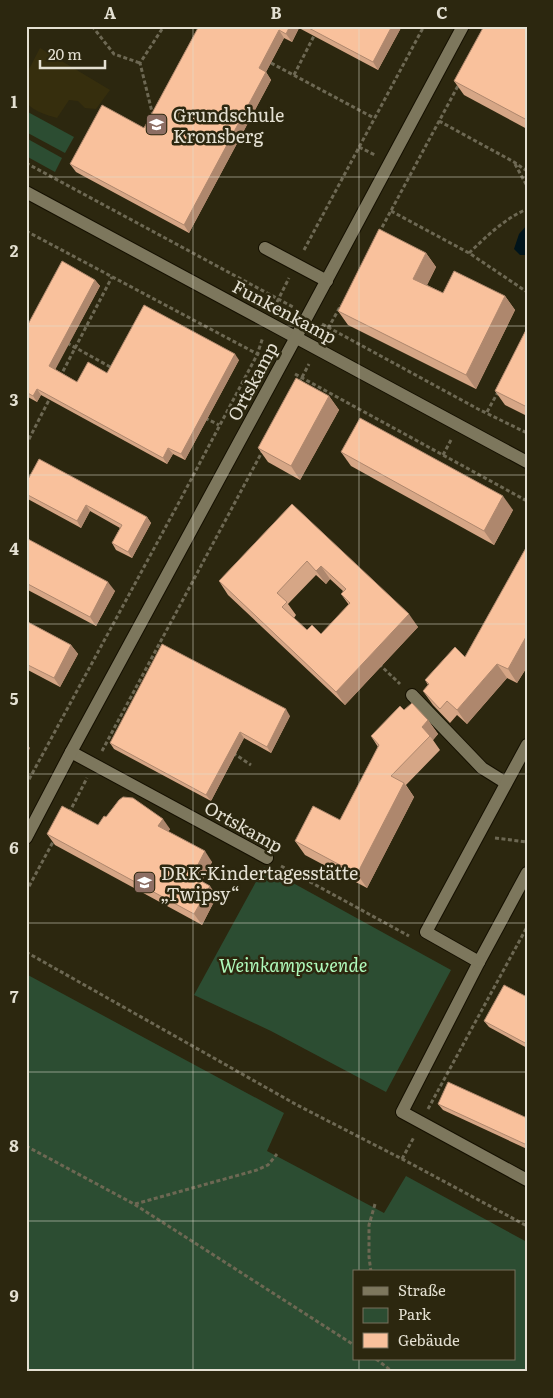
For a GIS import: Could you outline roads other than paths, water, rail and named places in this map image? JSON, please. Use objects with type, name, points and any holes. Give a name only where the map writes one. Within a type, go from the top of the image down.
[{"type":"street","name":"Ortskamp","points":[[26,838],[463,26]]},
{"type":"street","name":"Funkenkamp","points":[[26,192],[527,462]]},
{"type":"street","points":[[265,248],[326,281]]},
{"type":"street","points":[[412,695],[482,768],[506,783]]},
{"type":"street","points":[[479,962],[426,932],[527,745]]},
{"type":"street","name":"Ortskamp","points":[[71,752],[268,858]]},
{"type":"street","points":[[527,873],[402,1112],[527,1180]]},
{"type":"water","points":[[527,225],[527,255],[520,255],[514,249],[519,234]]},
{"type":"place","name":"Grundschule Kronsberg","points":[[157,124]]},
{"type":"place","name":"DRK-Kindertagesstätte „Twipsy“","points":[[145,882]]},
{"type":"park label","name":"Weinkampswende","points":[[293,964]]}]
